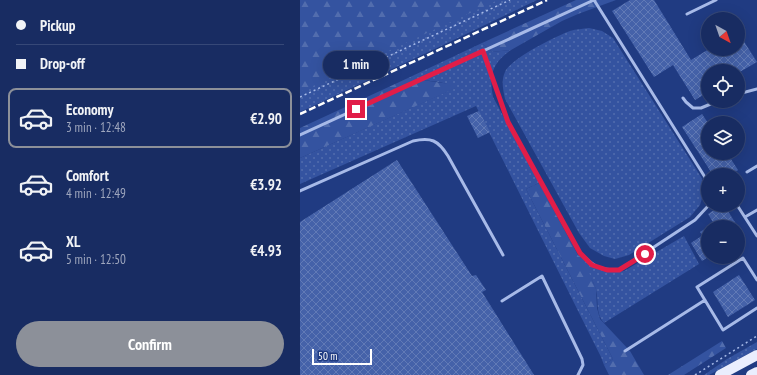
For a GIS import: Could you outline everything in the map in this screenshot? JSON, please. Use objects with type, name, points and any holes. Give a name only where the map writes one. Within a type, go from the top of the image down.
[{"type":"main road","points":[[720,375],[757,355]]},
{"type":"main road","points":[[751,375],[757,372]]},
{"type":"lane","points":[[300,135],[595,0],[701,171]]},
{"type":"lane","points":[[687,14],[716,0]]},
{"type":"lane","points":[[483,51],[508,122],[580,253],[592,265],[607,270],[619,270],[695,220],[702,212]]},
{"type":"lane","points":[[745,92],[757,89]]},
{"type":"lane","points":[[683,98],[693,108],[701,108]]},
{"type":"lane","points":[[300,191],[412,141],[421,139],[435,141],[444,149],[503,255]]},
{"type":"lane","points":[[748,172],[757,166]]},
{"type":"lane","points":[[745,217],[757,210]]},
{"type":"lane","points":[[742,212],[757,236]]},
{"type":"lane","points":[[757,280],[743,258],[697,287],[723,330],[757,308]]},
{"type":"lane","points":[[502,301],[542,276],[582,359],[583,365],[578,375]]},
{"type":"lane","points":[[624,351],[705,300]]},
{"type":"path","points":[[300,97],[510,0]]},
{"type":"path","points":[[695,375],[757,336]]},
{"type":"green space","points":[[300,0],[537,0],[300,112]]},
{"type":"green space","points":[[300,0],[498,0],[300,92]]},
{"type":"green space","points":[[576,0],[616,0],[562,21],[511,50],[492,52],[482,43]]},
{"type":"green space","points":[[589,28],[602,31],[613,38],[701,177],[701,202],[690,217],[629,255],[615,259],[604,256],[590,248],[579,233],[505,99],[503,79],[505,72],[509,67],[524,55],[572,30]]},
{"type":"green space","points":[[482,43],[492,52],[511,50],[500,60],[493,70],[491,82],[493,97],[539,183],[526,189],[613,359],[604,365],[476,106],[300,184],[300,158],[455,88],[444,83],[408,78]]},
{"type":"green space","points":[[408,78],[450,84],[456,88],[300,158],[300,128]]},
{"type":"green space","points":[[539,183],[578,255],[585,260],[583,264],[588,270],[596,289],[597,308],[600,319],[630,351],[644,375],[609,375],[604,365],[613,359],[526,189]]},
{"type":"green space","points":[[684,236],[699,264],[604,323],[598,311],[595,287],[582,264],[585,260],[594,266],[603,269],[624,271]]},
{"type":"green space","points":[[722,341],[726,348],[684,375],[668,375]]},
{"type":"green space","points":[[757,342],[757,349],[709,375],[704,375],[727,359]]},
{"type":"building","points":[[630,0],[654,0],[691,60],[701,54],[701,56],[745,56],[745,43],[757,62],[745,69],[745,64],[701,64],[701,96],[695,100],[673,65],[654,77],[612,11]]},
{"type":"building","points":[[479,111],[490,132],[478,138],[467,116]]},
{"type":"building","points":[[702,114],[703,116],[701,116],[701,156],[682,127]]},
{"type":"building","points":[[397,160],[472,276],[476,275],[486,290],[482,292],[534,375],[300,375],[300,222]]},
{"type":"building","points":[[703,160],[732,160],[737,168],[708,168]]},
{"type":"building","points":[[711,212],[728,212],[734,220],[712,220],[708,214]]},
{"type":"building","points":[[701,236],[701,259],[691,243]]},
{"type":"building","points":[[739,275],[755,300],[728,317],[713,292]]},
{"type":"railway","points":[[300,114],[547,0]]},
{"type":"route","points":[[356,109],[483,51],[508,122],[580,253],[592,265],[607,270],[619,270],[645,254]]}]
